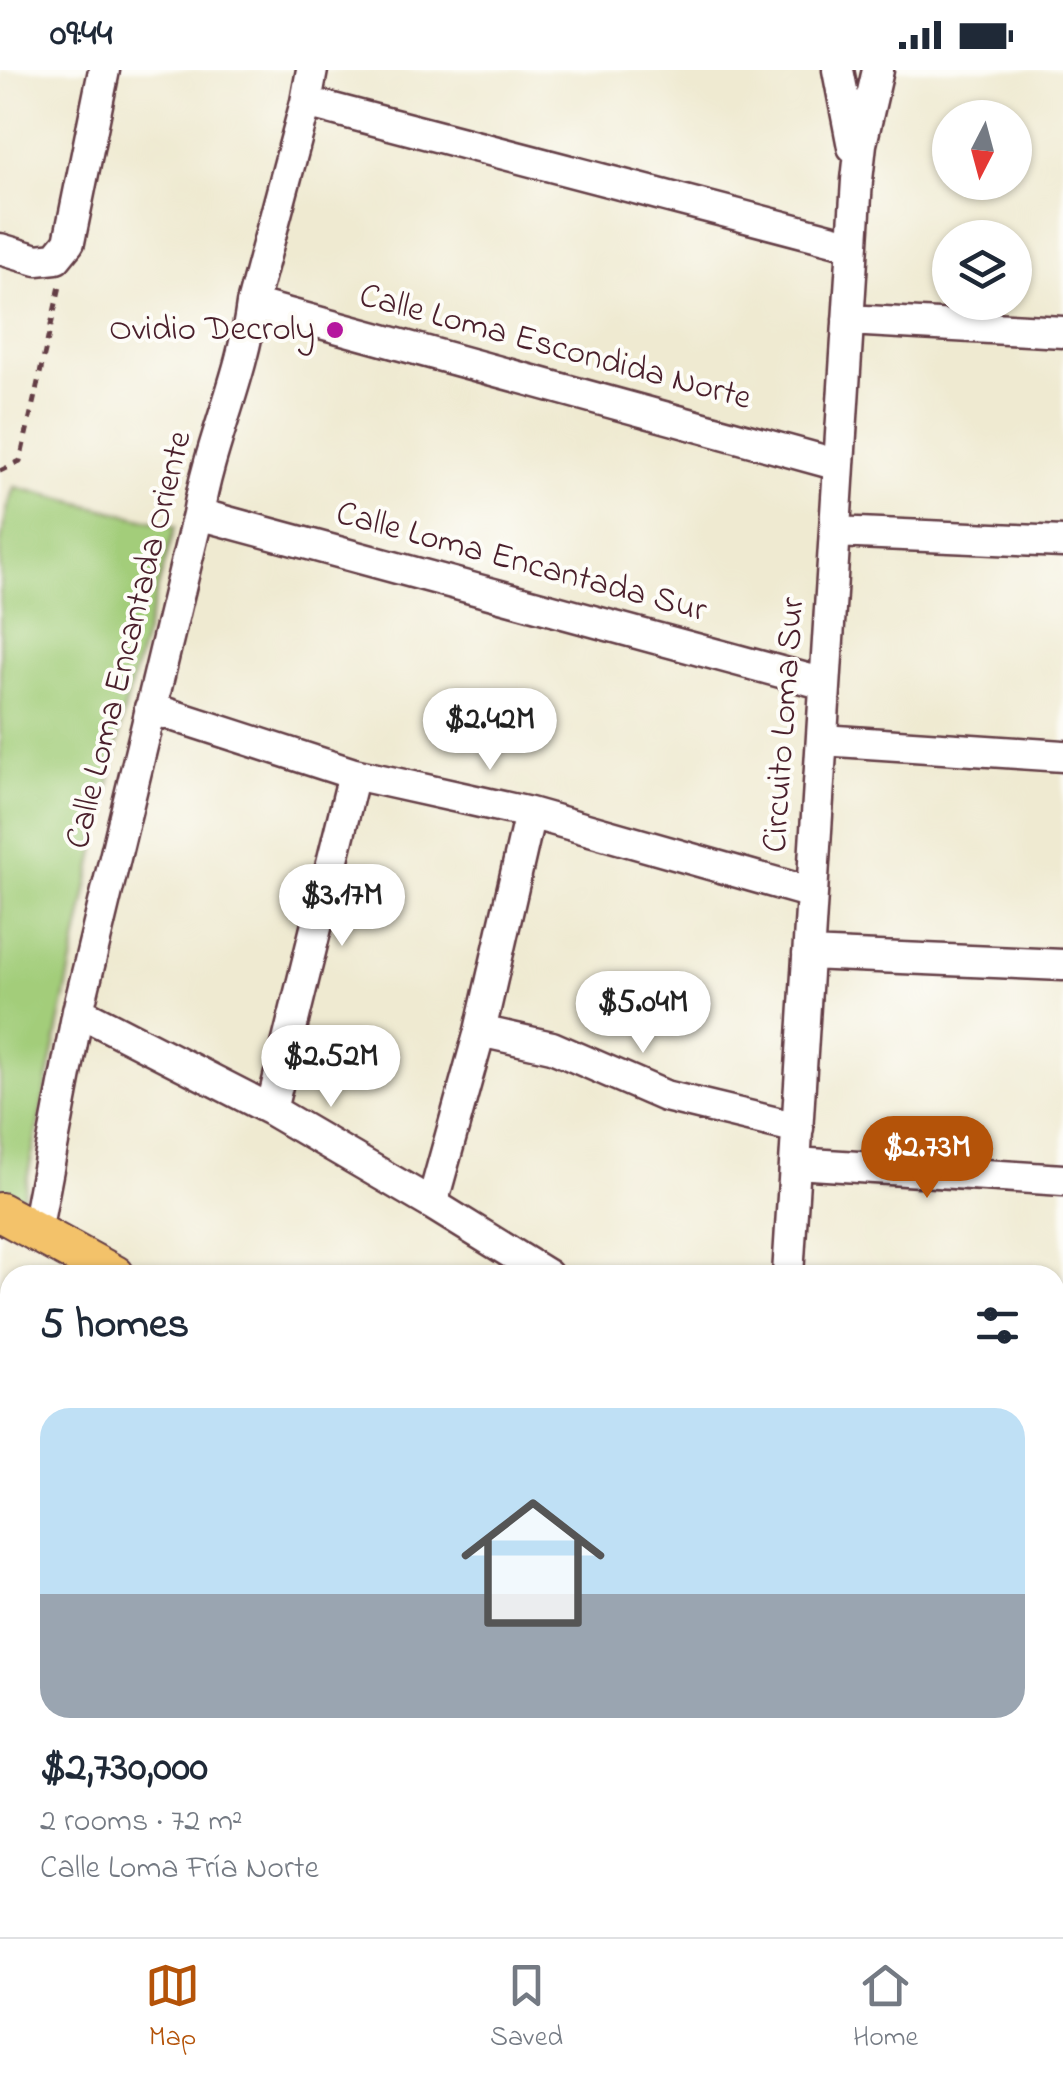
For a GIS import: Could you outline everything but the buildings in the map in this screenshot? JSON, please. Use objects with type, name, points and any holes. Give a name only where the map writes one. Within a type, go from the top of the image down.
[{"type":"main road","points":[[14,1222],[95,1265]]},
{"type":"street","points":[[0,249],[37,260],[63,250],[104,70]]},
{"type":"street","name":"Calle Loma Encantada Oriente","points":[[14,1222],[78,1011],[204,478],[248,338],[252,304],[312,70]]},
{"type":"street","name":"Circuito Loma Sur","points":[[838,70],[857,180]]},
{"type":"street","name":"Circuito Loma Sur","points":[[789,1265],[852,245],[861,144],[878,70]]},
{"type":"street","points":[[306,102],[852,245]]},
{"type":"street","name":"Calle Loma Escondida Norte","points":[[252,304],[839,464]]},
{"type":"street","points":[[848,320],[1063,332]]},
{"type":"street","name":"Calle Loma Encantada Sur","points":[[198,514],[825,684]]},
{"type":"street","points":[[835,532],[1063,542]]},
{"type":"street","points":[[150,708],[354,774],[530,813],[812,893]]},
{"type":"street","points":[[822,740],[1063,756]]},
{"type":"street","points":[[271,1110],[354,774]]},
{"type":"street","points":[[432,1204],[480,1030],[530,813]]},
{"type":"street","points":[[808,954],[1063,966]]},
{"type":"street","points":[[78,1011],[271,1110],[531,1265]]},
{"type":"street","points":[[480,1030],[552,1048],[665,1096],[798,1128]]},
{"type":"street","points":[[795,1163],[1063,1180]]},
{"type":"path","points":[[0,471],[20,461],[63,250]]},
{"type":"green space","points":[[15,487],[175,527],[125,707],[23,1199],[0,1190],[0,547]]},
{"type":"place","name":"Ovidio Decroly","points":[[335,330]]}]
